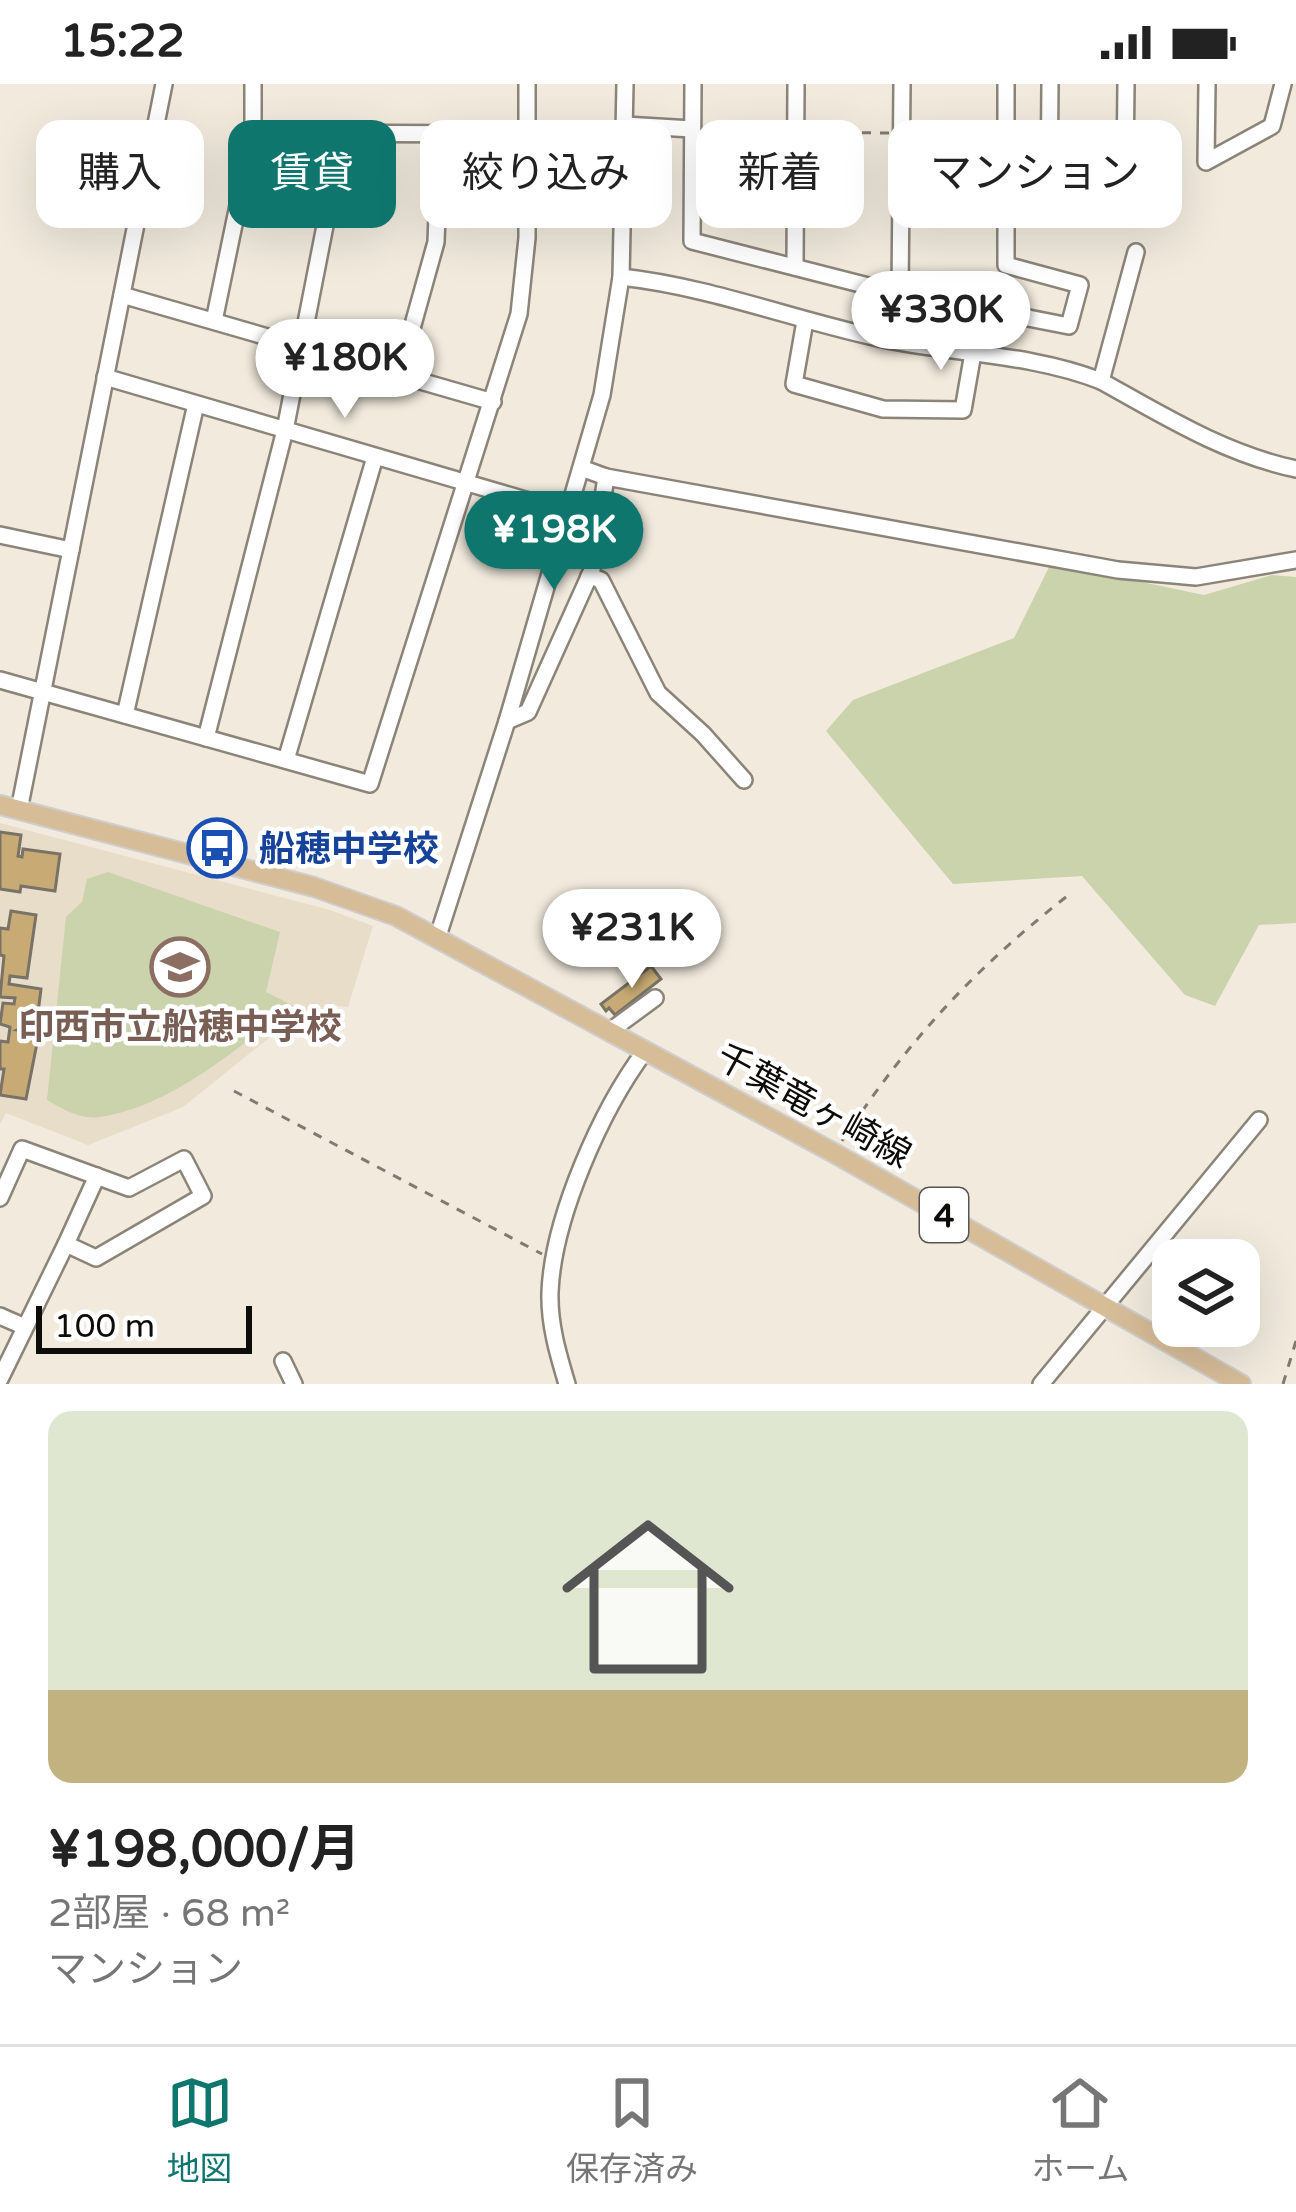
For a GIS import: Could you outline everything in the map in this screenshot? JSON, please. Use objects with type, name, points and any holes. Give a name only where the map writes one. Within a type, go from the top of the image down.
[{"type":"main road","name":"千葉竜ヶ崎線","points":[[10,807],[314,887],[385,911],[834,1153],[1241,1384]]},
{"type":"street","points":[[10,807],[43,692],[164,84]]},
{"type":"street","points":[[253,84],[253,120]]},
{"type":"street","points":[[527,84],[527,120]]},
{"type":"street","points":[[625,120],[626,84]]},
{"type":"street","points":[[693,84],[692,241],[900,292],[1069,326],[1080,285],[1006,265],[1006,228]]},
{"type":"street","points":[[796,84],[796,120]]},
{"type":"street","points":[[902,84],[902,120]]},
{"type":"street","points":[[1006,84],[1006,120]]},
{"type":"street","points":[[1050,84],[1049,189],[1125,210],[1129,195],[1126,84]]},
{"type":"street","points":[[1207,84],[1206,162],[1272,126],[1283,84]]},
{"type":"street","points":[[672,128],[692,129]]},
{"type":"street","points":[[214,322],[233,228]]},
{"type":"street","points":[[206,738],[285,430],[325,228]]},
{"type":"street","points":[[399,375],[437,228]]},
{"type":"street","points":[[0,680],[370,784],[493,402],[523,290],[525,228]]},
{"type":"street","points":[[437,936],[584,469],[621,278],[622,228]]},
{"type":"street","points":[[795,228],[795,267]]},
{"type":"street","points":[[900,292],[901,228]]},
{"type":"street","points":[[1102,381],[1136,252]]},
{"type":"street","points":[[621,278],[660,282],[897,342],[1067,368],[1102,381],[1247,456],[1296,469]]},
{"type":"street","points":[[122,295],[493,402]]},
{"type":"street","points":[[805,321],[794,384],[883,409],[963,410],[971,307]]},
{"type":"street","points":[[105,377],[570,513]]},
{"type":"street","points":[[125,715],[196,404]]},
{"type":"street","points":[[286,760],[375,457]]},
{"type":"street","points":[[584,469],[1118,570],[1196,577],[1296,560]]},
{"type":"street","points":[[507,722],[528,712],[589,576],[606,476]]},
{"type":"street","points":[[0,536],[71,550]]},
{"type":"street","points":[[589,576],[601,580],[658,693],[704,734],[744,780]]},
{"type":"street","points":[[610,1031],[655,998]]},
{"type":"street","points":[[567,1384],[550,1318],[554,1261],[604,1113],[645,1051]]},
{"type":"street","points":[[1040,1384],[1259,1120]]},
{"type":"street","points":[[0,1198],[22,1149],[129,1188],[184,1159],[203,1196],[96,1258],[66,1244]]},
{"type":"street","points":[[0,1379],[97,1176]]},
{"type":"street","points":[[0,1316],[26,1327]]},
{"type":"street","points":[[283,1360],[295,1384]]},
{"type":"path","points":[[692,129],[696,129]]},
{"type":"path","points":[[834,1153],[862,1109],[949,999],[1066,897]]},
{"type":"path","points":[[234,1091],[554,1261]]},
{"type":"path","points":[[1283,1384],[1296,1341]]},
{"type":"shaded area","name":"印西市立船穂中学校","points":[[0,823],[330,910],[373,926],[348,1007],[330,1005],[322,1024],[295,1017],[183,1107],[88,1145],[6,1113],[0,1124]]},
{"type":"green space","points":[[1051,563],[1204,595],[1272,575],[1296,577],[1296,923],[1259,925],[1215,1006],[1185,995],[1082,876],[953,884],[826,731],[853,700],[1014,638]]},
{"type":"green space","points":[[108,872],[280,932],[266,992],[294,1006],[179,1088],[127,1111],[93,1117],[47,1100],[66,917],[82,902],[87,879]]},
{"type":"building","points":[[0,832],[21,835],[18,856],[22,857],[23,849],[60,854],[55,891],[21,886],[20,892],[0,889]]},
{"type":"building","points":[[11,911],[36,915],[27,978],[10,976],[9,984],[41,989],[36,1029],[17,1030],[39,1033],[26,1099],[0,1095],[4,1069],[0,1069],[0,1041],[8,1042],[10,1027],[0,1024],[3,1003],[14,1004],[15,998],[0,997],[4,956],[0,955],[0,928],[8,929]]},
{"type":"building","points":[[651,966],[661,979],[615,1015],[609,1008],[606,1011],[601,1004]]},
{"type":"place","name":"船穂中学校","points":[[217,848]]},
{"type":"place","name":"印西市立船穂中学校","points":[[180,967]]}]
